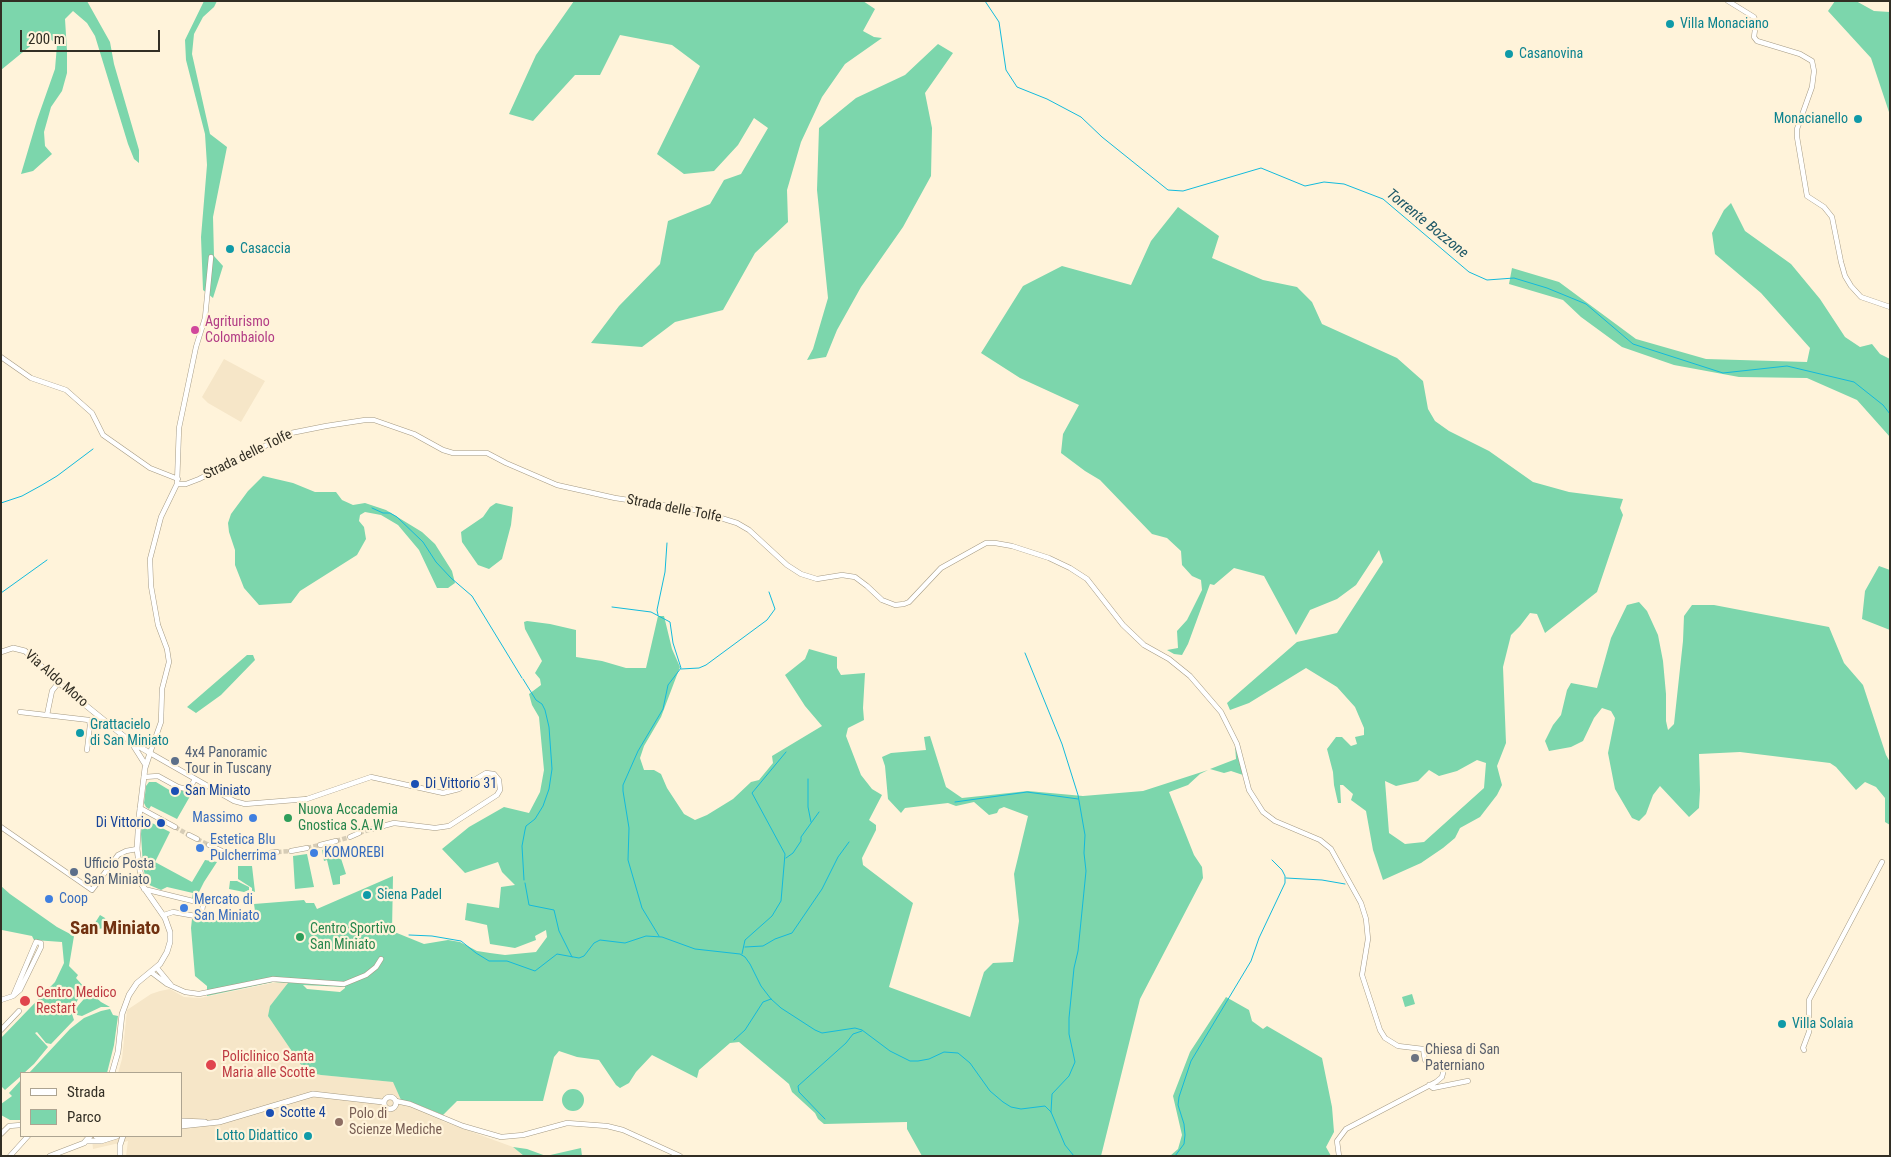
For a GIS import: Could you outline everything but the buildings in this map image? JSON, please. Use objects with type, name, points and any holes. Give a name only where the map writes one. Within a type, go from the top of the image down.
[{"type":"street","points":[[1728,1],[1754,17],[1756,22],[1754,37],[1757,41],[1800,54],[1812,61],[1814,71],[1812,87],[1797,129],[1807,196],[1824,207],[1832,218],[1841,262],[1850,286],[1861,297],[1890,307]]},
{"type":"street","points":[[112,1072],[118,1055],[126,1000],[135,985],[157,968],[166,954],[170,942],[169,927],[164,915],[151,899],[141,881],[137,849],[146,764],[161,722],[162,689],[169,662],[151,586],[150,559],[161,517],[178,482],[179,428],[204,318],[211,257]]},
{"type":"street","points":[[1,357],[31,378],[66,390],[92,414],[103,435],[150,468],[178,482]]},
{"type":"street","name":"Strada delle Tolfe","points":[[178,482],[186,484],[199,479],[291,433],[374,420],[414,434],[443,450],[453,453],[487,453],[557,486],[615,498],[694,510],[738,523],[749,530],[787,565],[801,574],[816,579],[842,576],[855,577],[882,600],[895,605],[908,602],[941,568],[986,543],[1012,546],[1049,558],[1070,568],[1087,579],[1123,625],[1144,645],[1169,658],[1190,676],[1221,712],[1237,744],[1249,790],[1264,812],[1275,821],[1320,840],[1337,857],[1361,903],[1366,919],[1368,939],[1362,975],[1380,1030],[1385,1038],[1398,1046],[1423,1049],[1425,1060],[1429,1064],[1444,1069],[1442,1077],[1430,1085],[1346,1129],[1337,1141],[1339,1156]]},
{"type":"street","name":"Via Aldo Moro","points":[[1,652],[10,648],[22,649],[131,742],[150,753]]},
{"type":"street","points":[[47,715],[52,693],[59,682]]},
{"type":"street","points":[[20,712],[89,720],[87,750]]},
{"type":"street","name":"Via Aldo Moro","points":[[131,742],[146,764]]},
{"type":"street","points":[[150,753],[234,801],[248,804],[307,799],[371,777],[441,793],[459,790],[486,773],[492,773],[498,778],[500,790],[497,795],[447,827],[436,828],[394,823],[372,829]]},
{"type":"street","points":[[144,777],[158,776],[185,789],[190,787],[195,779]]},
{"type":"street","points":[[140,808],[175,827]]},
{"type":"street","points":[[1,827],[92,890],[118,855],[137,849]]},
{"type":"street","points":[[350,837],[359,834]]},
{"type":"street","points":[[189,835],[197,839]]},
{"type":"street","points":[[320,846],[336,841]]},
{"type":"street","points":[[209,845],[222,851]]},
{"type":"street","points":[[292,851],[307,848]]},
{"type":"street","points":[[267,853],[278,852]]},
{"type":"street","points":[[236,854],[252,854]]},
{"type":"street","points":[[1804,1050],[1809,1032],[1809,1000],[1882,862]]},
{"type":"street","points":[[144,888],[203,905],[201,917],[173,912],[164,915]]},
{"type":"street","points":[[151,899],[160,893]]},
{"type":"street","points":[[1,1000],[13,996],[20,990],[41,947],[40,942],[36,942],[33,946],[13,996]]},
{"type":"street","points":[[151,972],[162,982],[185,992],[199,994],[270,980],[342,984],[353,982],[366,975],[382,959]]},
{"type":"street","points":[[157,968],[174,987]]},
{"type":"street","points":[[1,1030],[19,1011]]},
{"type":"street","points":[[1430,1085],[1433,1088],[1468,1081]]},
{"type":"street","points":[[182,1126],[225,1121],[314,1094],[383,1102]]},
{"type":"street","points":[[383,1102],[386,1097],[390,1096],[396,1101],[410,1104],[454,1122],[500,1137],[523,1135],[563,1124],[584,1123],[608,1126],[623,1130],[680,1156]]},
{"type":"street","points":[[383,1102],[385,1107],[390,1109],[395,1106],[396,1101]]},
{"type":"street","points":[[182,1121],[200,1121],[208,1124]]},
{"type":"street","points":[[1,1134],[10,1126],[20,1125]]},
{"type":"street","points":[[10,1156],[27,1137]]},
{"type":"street","points":[[50,1156],[89,1138],[101,1141],[114,1137]]},
{"type":"street","points":[[120,1156],[123,1137]]},
{"type":"shaded area","points":[[224,359],[265,381],[241,422],[208,403],[202,397]]},
{"type":"shaded area","name":"Policlinico Santa Maria alle Scotte","points":[[277,982],[289,983],[270,1006],[306,1072],[394,1082],[401,1100],[443,1119],[442,1121],[513,1147],[524,1156],[126,1156],[128,1141],[93,1149],[93,1137],[182,1137],[182,1072],[118,1072],[122,1059],[127,1010],[151,994],[170,989],[184,997],[200,998]]},
{"type":"green space","points":[[1,1],[87,1],[110,42],[114,64],[139,150],[139,163],[134,159],[128,144],[95,36],[87,23],[73,11],[65,19],[67,73],[62,91],[51,107],[44,132],[45,146],[52,154],[33,171],[21,174],[55,69],[57,45],[45,34],[1,70]]},
{"type":"green space","points":[[204,1],[217,1],[214,7],[203,17],[194,34],[192,54],[210,134],[227,147],[213,217],[214,256],[223,266],[213,298],[203,290],[201,237],[207,165],[205,134],[186,60],[185,40]]},
{"type":"green space","points":[[574,1],[863,1],[875,9],[863,31],[874,37],[882,38],[845,64],[822,97],[801,142],[787,190],[788,222],[755,253],[723,310],[675,322],[642,347],[591,343],[619,306],[660,264],[668,221],[710,204],[724,180],[741,174],[768,128],[754,118],[738,145],[714,171],[684,174],[657,154],[700,66],[672,45],[620,35],[600,75],[575,75],[533,121],[509,114],[536,55]]},
{"type":"green space","points":[[1835,1],[1856,1],[1874,11],[1890,12],[1890,115],[1871,58],[1828,11]]},
{"type":"green space","points":[[938,44],[953,53],[925,93],[932,128],[931,176],[903,227],[861,287],[837,330],[826,357],[807,360],[813,349],[828,298],[817,190],[819,128],[856,98],[905,75]]},
{"type":"green space","points":[[1731,203],[1745,231],[1791,264],[1820,299],[1845,337],[1860,347],[1872,344],[1880,354],[1890,359],[1890,437],[1857,400],[1807,378],[1739,377],[1674,365],[1622,347],[1581,317],[1563,300],[1509,284],[1512,268],[1559,282],[1636,339],[1706,359],[1807,362],[1810,348],[1761,293],[1715,254],[1712,233],[1724,210]]},
{"type":"green space","points":[[1178,207],[1219,236],[1212,258],[1263,280],[1297,287],[1312,302],[1322,324],[1397,358],[1423,381],[1428,409],[1435,421],[1449,431],[1489,451],[1533,482],[1569,492],[1623,499],[1620,508],[1623,515],[1597,592],[1545,633],[1537,614],[1530,613],[1511,635],[1503,667],[1506,743],[1497,766],[1502,785],[1497,795],[1480,817],[1460,828],[1455,838],[1443,848],[1421,863],[1383,880],[1373,850],[1366,811],[1351,800],[1353,794],[1343,785],[1340,785],[1341,803],[1338,803],[1327,749],[1336,737],[1342,737],[1351,746],[1357,744],[1355,737],[1364,735],[1364,728],[1355,707],[1337,687],[1306,668],[1249,703],[1230,710],[1227,703],[1297,642],[1337,633],[1383,562],[1379,550],[1356,585],[1337,599],[1310,610],[1296,635],[1264,576],[1234,568],[1214,585],[1210,584],[1188,644],[1182,655],[1174,654],[1167,650],[1178,648],[1177,631],[1187,620],[1202,590],[1201,580],[1192,576],[1182,565],[1181,551],[1167,538],[1152,534],[1100,480],[1061,453],[1063,434],[1079,405],[1020,378],[981,353],[1023,286],[1062,266],[1131,285],[1151,241]],"holes":[[[1477,760],[1486,763],[1484,788],[1424,842],[1405,844],[1389,833],[1385,781],[1396,786],[1418,781],[1429,770],[1439,776],[1457,771]]]},
{"type":"green space","points":[[263,476],[293,483],[315,492],[336,492],[342,500],[353,505],[365,503],[386,510],[422,532],[435,544],[452,571],[455,583],[448,588],[437,588],[419,550],[398,525],[381,515],[365,512],[360,515],[359,521],[364,527],[366,539],[357,555],[300,591],[291,603],[259,605],[244,588],[235,565],[235,550],[228,523],[231,514],[248,491]]},
{"type":"green space","points":[[496,503],[513,507],[511,525],[502,559],[489,569],[478,565],[462,542],[461,532],[483,517],[490,507]]},
{"type":"green space","points":[[1879,566],[1890,570],[1890,630],[1862,619],[1865,591]]},
{"type":"green space","points":[[1639,602],[1647,611],[1658,635],[1663,661],[1668,730],[1674,724],[1684,616],[1692,605],[1714,605],[1829,627],[1844,663],[1863,685],[1890,762],[1890,825],[1885,822],[1885,798],[1876,787],[1865,782],[1856,790],[1836,767],[1830,763],[1740,752],[1699,754],[1699,808],[1689,817],[1660,786],[1653,795],[1646,814],[1639,821],[1632,818],[1615,789],[1608,753],[1615,718],[1611,711],[1602,708],[1594,718],[1583,741],[1571,747],[1549,751],[1545,741],[1553,725],[1561,715],[1567,690],[1571,683],[1597,688],[1611,638],[1627,605]]},
{"type":"green space","points":[[658,616],[664,616],[672,649],[680,667],[661,717],[644,746],[640,758],[644,770],[654,770],[661,774],[667,788],[684,814],[695,820],[733,799],[751,782],[759,780],[773,763],[772,756],[822,726],[805,706],[785,675],[805,659],[809,649],[837,657],[837,668],[841,675],[865,673],[864,720],[848,728],[846,736],[861,775],[872,789],[882,795],[869,820],[876,825],[876,830],[862,858],[863,865],[913,903],[889,987],[970,1017],[984,972],[993,963],[1013,962],[1019,921],[1014,874],[1028,816],[1004,807],[999,809],[997,813],[989,815],[974,802],[956,806],[948,803],[905,808],[901,813],[888,799],[885,766],[882,757],[891,753],[926,750],[924,737],[930,736],[946,787],[962,798],[1028,791],[1083,796],[1143,791],[1208,770],[1200,774],[1188,785],[1169,792],[1194,855],[1202,867],[1203,878],[1140,999],[1101,1156],[922,1156],[907,1129],[907,1122],[824,1124],[792,1092],[789,1084],[739,1042],[730,1043],[699,1070],[697,1078],[652,1055],[636,1072],[629,1083],[620,1088],[599,1060],[577,1057],[559,1051],[554,1057],[543,1101],[457,1101],[443,1115],[401,1100],[393,1082],[306,1072],[268,1016],[270,1006],[288,983],[273,982],[207,996],[207,986],[195,976],[192,919],[212,921],[230,919],[241,912],[255,911],[254,904],[304,900],[306,903],[314,903],[317,909],[393,876],[392,931],[424,944],[448,940],[460,942],[477,951],[490,953],[505,955],[536,952],[547,937],[546,930],[535,936],[536,940],[515,948],[490,944],[487,925],[465,920],[467,903],[499,908],[501,887],[515,885],[502,872],[498,862],[465,873],[442,849],[469,827],[504,807],[529,813],[540,792],[544,770],[539,717],[532,705],[529,694],[541,685],[540,679],[535,673],[542,661],[525,629],[524,622],[550,624],[576,630],[576,657],[602,661],[626,668],[646,668]],"holes":[[[303,985],[345,987],[340,992],[307,989]]]},
{"type":"green space","points":[[247,655],[253,655],[255,660],[221,695],[196,713],[187,707]]},
{"type":"green space","points":[[1235,745],[1243,775],[1231,771],[1224,773],[1210,769],[1236,759]]},
{"type":"green space","points":[[149,782],[156,782],[176,794],[180,790],[193,791],[177,819],[151,806],[149,809],[146,807],[144,803],[146,786]]},
{"type":"green space","points":[[146,817],[148,821],[170,832],[155,862],[192,882],[205,860],[217,862],[196,898],[192,898],[193,893],[167,887],[161,890],[147,884],[143,867],[141,834],[142,821]]},
{"type":"green space","points":[[337,846],[346,874],[340,876],[340,884],[333,885],[327,860],[324,861],[322,850]]},
{"type":"green space","points":[[307,854],[314,887],[295,889],[293,856]]},
{"type":"green space","points":[[238,866],[252,866],[255,892],[238,879]]},
{"type":"green space","points":[[230,881],[237,881],[249,887],[249,890],[244,892],[229,889]]},
{"type":"green space","points":[[1,886],[57,927],[74,936],[69,966],[78,975],[76,978],[85,988],[71,1011],[74,1020],[51,1044],[46,1043],[37,1032],[35,1033],[48,1047],[25,1072],[20,1072],[20,1077],[5,1090],[1,1086],[1,1038],[55,982],[64,963],[62,942],[34,940],[32,936],[2,930]]},
{"type":"green space","points":[[100,915],[105,918],[107,924],[106,928],[97,929],[93,926]]},
{"type":"green space","points":[[90,992],[110,1007],[101,1007],[82,1016],[77,1015],[75,1011],[77,1007]]},
{"type":"green space","points":[[1412,994],[1415,1004],[1405,1007],[1402,997]]},
{"type":"green space","points":[[1226,997],[1249,1010],[1252,1021],[1263,1029],[1267,1026],[1322,1058],[1332,1107],[1334,1132],[1326,1147],[1331,1156],[1170,1156],[1178,1149],[1182,1135],[1173,1096],[1190,1052]]},
{"type":"green space","points":[[110,1009],[113,1015],[118,1016],[114,1045],[107,1072],[30,1072],[70,1029],[84,1018]]},
{"type":"green space","points":[[20,1081],[20,1120],[10,1120],[1,1115],[1,1104],[12,1096],[9,1093]]},
{"type":"green space","points":[[573,1089],[581,1092],[584,1100],[581,1108],[573,1111],[565,1108],[562,1100],[565,1092]]},
{"type":"green space","points":[[513,1147],[527,1149],[546,1156],[524,1156]]},
{"type":"green space","points":[[581,1148],[582,1156],[546,1156]]},
{"type":"waterway","name":"Torrente Bozzone","points":[[985,1],[999,22],[1006,70],[1017,87],[1047,99],[1081,117],[1102,137],[1168,190],[1183,191],[1261,168],[1305,186],[1324,182],[1344,184],[1383,199],[1469,272],[1487,280],[1514,278],[1547,288],[1586,304],[1633,344],[1723,373],[1787,366],[1854,382],[1883,405],[1890,414]]},
{"type":"waterway","points":[[1,503],[22,496],[42,485],[93,449]]},
{"type":"waterway","points":[[372,508],[397,517],[423,542],[436,562],[451,578],[472,596],[522,678]]},
{"type":"waterway","points":[[658,615],[657,610],[665,572],[667,543]]},
{"type":"waterway","points":[[1,593],[47,560]]},
{"type":"waterway","points":[[681,669],[699,668],[706,665],[767,620],[775,609],[769,592]]},
{"type":"waterway","points":[[612,607],[651,612],[670,622],[673,643],[681,668],[668,685],[663,709],[638,751],[623,785],[629,828],[628,860],[642,908],[659,936]]},
{"type":"waterway","points":[[1025,653],[1062,744],[1078,795],[1085,835],[1086,871],[1069,1018],[1069,1034],[1075,1062],[1069,1076],[1052,1094],[1051,1112]]},
{"type":"waterway","points":[[523,679],[536,700],[542,704],[545,710],[549,727],[552,769],[549,789],[543,806],[535,819],[526,826],[522,846],[524,880]]},
{"type":"waterway","points":[[742,954],[745,940],[772,916],[781,901],[785,854],[752,793],[786,752]]},
{"type":"waterway","points":[[808,779],[808,807],[811,822]]},
{"type":"waterway","points":[[955,802],[1027,792],[1078,799]]},
{"type":"waterway","points":[[786,858],[793,853],[801,841],[801,837],[819,812]]},
{"type":"waterway","points":[[745,947],[763,946],[792,933],[822,889],[838,857],[849,842]]},
{"type":"waterway","points":[[1175,1156],[1184,1144],[1184,1124],[1178,1105],[1191,1061],[1251,961],[1259,938],[1285,883],[1285,876],[1282,870],[1272,860]]},
{"type":"waterway","points":[[1286,878],[1322,880],[1345,884]]},
{"type":"waterway","points":[[525,883],[529,905],[554,910],[559,931],[572,957]]},
{"type":"waterway","points":[[409,935],[432,936],[461,941],[489,961],[507,961],[535,971],[557,954],[579,958],[584,956],[594,943],[600,940],[625,943],[646,936],[662,937],[695,949],[740,954],[750,964],[761,986],[771,999],[781,1008],[815,1030],[822,1033],[855,1028],[862,1030],[890,1051],[910,1061],[929,1059],[944,1052],[958,1053],[970,1063],[990,1091],[1011,1107],[1021,1109],[1045,1106],[1051,1112],[1065,1145],[1074,1156]]},
{"type":"waterway","points":[[734,1040],[745,1030],[763,1002],[771,999]]},
{"type":"waterway","points":[[825,1119],[799,1092],[798,1086],[846,1043],[853,1034],[862,1031]]},
{"type":"tunnel","points":[[175,827],[189,835]]},
{"type":"tunnel","points":[[359,833],[372,829]]},
{"type":"tunnel","points":[[336,841],[350,837]]},
{"type":"tunnel","points":[[197,839],[209,845]]},
{"type":"tunnel","points":[[307,848],[320,845]]},
{"type":"tunnel","points":[[222,851],[235,854]]},
{"type":"tunnel","points":[[277,852],[291,851]]},
{"type":"tunnel","points":[[252,854],[267,853]]},
{"type":"place","name":"Villa Monaciano","points":[[1670,24]]},
{"type":"place","name":"Casanovina","points":[[1509,54]]},
{"type":"place","name":"Monacianello","points":[[1858,119]]},
{"type":"place","name":"Casaccia","points":[[230,249]]},
{"type":"place","name":"Agriturismo Colombaiolo","points":[[195,330]]},
{"type":"place","name":"Grattacielo di San Miniato","points":[[80,733]]},
{"type":"place","name":"4x4 Panoramic Tour in Tuscany","points":[[175,761]]},
{"type":"place","name":"Di Vittorio 31","points":[[415,784]]},
{"type":"place","name":"San Miniato","points":[[175,791]]},
{"type":"place","name":"Massimo","points":[[253,818]]},
{"type":"place","name":"Nuova Accademia Gnostica S.A.W","points":[[288,818]]},
{"type":"place","name":"Di Vittorio","points":[[161,823]]},
{"type":"place","name":"Estetica Blu Pulcherrima","points":[[200,848]]},
{"type":"place","name":"KOMOREBI","points":[[314,853]]},
{"type":"place","name":"Ufficio Posta San Miniato","points":[[74,872]]},
{"type":"place","name":"Siena Padel","points":[[367,895]]},
{"type":"place","name":"Coop","points":[[49,899]]},
{"type":"place","name":"Mercato di San Miniato","points":[[184,908]]},
{"type":"place","name":"Centro Sportivo San Miniato","points":[[300,937]]},
{"type":"place","name":"Centro Medico Restart","points":[[25,1001]]},
{"type":"place","name":"Villa Solaia","points":[[1782,1024]]},
{"type":"place","name":"Chiesa di San Paterniano","points":[[1415,1058]]},
{"type":"place","name":"Policlinico Santa Maria alle Scotte","points":[[211,1065]]},
{"type":"place","name":"Scotte 4","points":[[270,1113]]},
{"type":"place","name":"Polo di Scienze Mediche","points":[[339,1122]]},
{"type":"place","name":"Lotto Didattico","points":[[308,1136]]},
{"type":"district","name":"San Miniato","points":[[115,929]]}]
